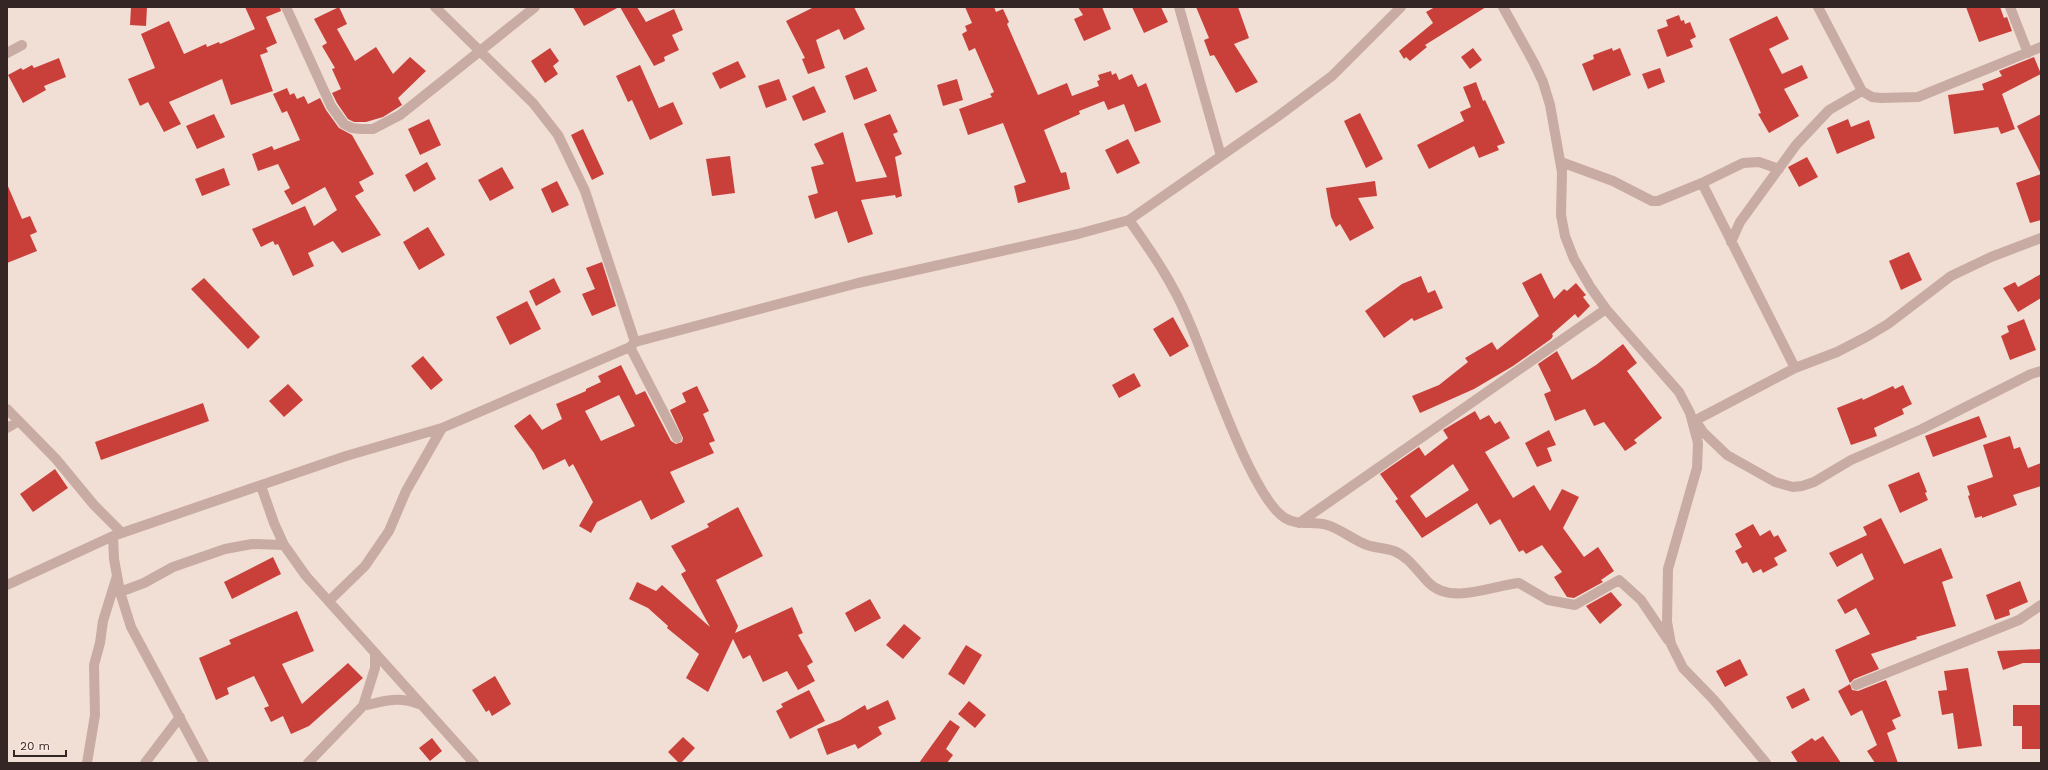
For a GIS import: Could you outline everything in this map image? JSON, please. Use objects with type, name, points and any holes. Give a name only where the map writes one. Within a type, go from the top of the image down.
[{"type":"street","points":[[286,7],[331,106],[344,124],[352,128],[373,129],[395,118],[535,7]]},
{"type":"street","points":[[435,7],[533,103],[558,135],[585,191],[633,344],[677,438]]},
{"type":"street","points":[[1179,7],[1221,156]]},
{"type":"street","points":[[7,585],[118,534],[346,456],[442,428],[633,344],[858,284],[1078,234],[1129,220],[1332,76],[1401,7]]},
{"type":"street","points":[[1503,7],[1543,82],[1550,105],[1561,162],[1561,215],[1565,236],[1574,259],[1591,288],[1606,308],[1679,392],[1703,432],[1727,455],[1774,482],[1793,487],[1802,486],[1814,482],[1851,460],[1922,429],[2031,374],[2041,371]]},
{"type":"street","points":[[1818,7],[1862,91],[1872,97],[1918,97],[2041,47]]},
{"type":"street","points":[[2010,7],[2028,53]]},
{"type":"street","points":[[7,53],[22,45]]},
{"type":"street","points":[[1731,242],[1740,222],[1780,169],[1796,144],[1829,110],[1862,91]]},
{"type":"street","points":[[1561,162],[1613,181],[1652,201],[1658,201],[1749,162],[1780,169]]},
{"type":"street","points":[[1702,183],[1795,368]]},
{"type":"street","points":[[1129,220],[1157,259],[1188,318],[1242,448],[1261,489],[1273,507],[1286,519],[1299,523],[1329,526],[1368,545],[1395,552],[1407,559],[1430,584],[1447,594],[1466,593],[1518,583],[1548,600],[1575,605],[1619,580],[1641,600],[1671,644],[1683,668],[1714,700],[1766,763]]},
{"type":"street","points":[[1693,416],[1795,368],[1837,352],[1888,324],[1951,276],[1991,257],[2041,238]]},
{"type":"street","points":[[1299,523],[1606,308]]},
{"type":"street","points":[[7,409],[56,459],[118,534],[114,559],[120,592],[131,627],[157,679],[180,717],[204,763]]},
{"type":"street","points":[[1671,644],[1667,622],[1668,569],[1697,468],[1698,443],[1693,416]]},
{"type":"street","points":[[7,428],[18,421]]},
{"type":"street","points":[[328,602],[365,566],[389,531],[406,491],[442,428]]},
{"type":"street","points":[[261,486],[274,523],[284,545],[306,576],[474,763]]},
{"type":"street","points":[[120,592],[144,583],[173,566],[225,549],[252,544],[284,545]]},
{"type":"street","points":[[87,763],[95,715],[92,679],[94,665],[100,643],[103,621],[117,576]]},
{"type":"street","points":[[1856,685],[2020,620],[2041,605]]},
{"type":"street","points":[[308,763],[363,706],[375,668],[375,653]]},
{"type":"street","points":[[363,706],[392,699],[408,699],[420,704]]},
{"type":"street","points":[[145,763],[180,717]]},
{"type":"building","points":[[131,7],[147,7],[146,26],[130,25]]},
{"type":"building","points":[[245,7],[280,7],[281,11],[266,17],[277,43],[266,48],[268,52],[260,55],[273,91],[231,105],[222,79],[169,102],[181,124],[164,132],[148,102],[140,106],[128,79],[155,68],[141,34],[169,21],[184,54],[206,44],[207,47],[219,42],[220,44],[255,29]]},
{"type":"building","points":[[339,7],[347,24],[337,29],[355,61],[376,47],[393,74],[410,57],[426,71],[398,98],[402,105],[383,117],[366,122],[354,122],[348,119],[332,93],[341,89],[332,69],[335,68],[322,46],[327,43],[314,19]]},
{"type":"building","points":[[573,7],[619,7],[584,26]]},
{"type":"building","points":[[620,7],[637,7],[646,22],[674,9],[683,30],[672,35],[679,50],[664,57],[665,61],[654,66]]},
{"type":"building","points":[[814,7],[854,7],[865,29],[844,40],[839,29],[816,40],[825,68],[808,74],[802,59],[805,58],[786,21]]},
{"type":"building","points":[[965,7],[994,7],[996,12],[1003,9],[1009,22],[1007,24],[1038,95],[1067,83],[1072,96],[1099,86],[1097,81],[1100,80],[1098,75],[1111,71],[1112,75],[1116,73],[1119,80],[1132,74],[1138,87],[1146,83],[1161,122],[1135,132],[1124,104],[1108,110],[1104,101],[1079,111],[1080,114],[1044,130],[1061,173],[1066,172],[1070,189],[1018,203],[1014,186],[1026,182],[1003,123],[968,135],[959,109],[992,97],[990,94],[994,92],[975,48],[969,51],[962,34],[967,31],[965,26],[972,23]]},
{"type":"building","points":[[1078,7],[1102,7],[1111,29],[1084,41],[1074,19],[1083,15]]},
{"type":"building","points":[[1132,7],[1161,7],[1168,22],[1144,33]]},
{"type":"building","points":[[1196,7],[1238,7],[1249,38],[1234,44],[1258,82],[1236,93],[1214,55],[1210,56],[1204,40],[1209,38]]},
{"type":"building","points":[[1435,7],[1486,7],[1425,45],[1427,47],[1410,61],[1406,57],[1404,59],[1399,51],[1433,23],[1426,12]]},
{"type":"building","points":[[1966,7],[2000,7],[2004,18],[2007,17],[2012,31],[1979,42]]},
{"type":"building","points":[[1679,15],[1681,21],[1684,20],[1685,24],[1690,22],[1696,37],[1690,40],[1693,47],[1667,57],[1657,30],[1668,26],[1666,20]]},
{"type":"building","points":[[1777,16],[1789,39],[1769,49],[1782,74],[1802,65],[1808,78],[1784,89],[1799,116],[1769,133],[1758,114],[1761,113],[1729,39]]},
{"type":"building","points":[[550,48],[559,61],[553,66],[558,74],[545,83],[531,61]]},
{"type":"building","points":[[1473,48],[1482,60],[1470,69],[1461,57]]},
{"type":"building","points":[[1612,48],[1613,51],[1620,48],[1631,75],[1593,91],[1582,64],[1594,59],[1593,55]]},
{"type":"building","points":[[2034,57],[2041,74],[2002,94],[2015,129],[2001,134],[1998,127],[1954,134],[1948,95],[1984,90],[1982,84],[2002,76],[1999,71]]},
{"type":"building","points":[[59,58],[66,77],[44,86],[46,90],[23,103],[8,75],[21,68],[23,70],[32,65],[34,68]]},
{"type":"building","points":[[738,61],[746,77],[720,89],[712,73]]},
{"type":"building","points":[[640,65],[659,108],[673,102],[683,124],[650,140],[632,100],[628,102],[616,76]]},
{"type":"building","points":[[867,67],[877,91],[854,100],[845,76]]},
{"type":"building","points":[[1660,68],[1665,82],[1648,89],[1642,74]]},
{"type":"building","points":[[779,79],[787,100],[766,108],[758,86]]},
{"type":"building","points":[[957,79],[963,100],[943,106],[937,85]]},
{"type":"building","points":[[1476,82],[1483,101],[1485,100],[1505,143],[1497,146],[1499,150],[1479,158],[1474,146],[1429,169],[1417,145],[1464,121],[1460,112],[1471,107],[1463,87]]},
{"type":"building","points":[[814,86],[826,112],[803,121],[792,96]]},
{"type":"building","points":[[287,88],[290,95],[294,93],[297,99],[304,96],[308,104],[320,98],[326,110],[339,128],[352,135],[374,174],[359,182],[364,191],[355,196],[381,235],[342,253],[333,241],[308,253],[314,266],[293,276],[278,244],[275,245],[273,241],[261,247],[252,229],[305,206],[314,226],[337,210],[325,187],[292,205],[284,191],[290,188],[278,164],[258,171],[252,154],[272,146],[274,150],[300,140],[287,111],[282,113],[273,94]]},
{"type":"building","points":[[1360,113],[1383,159],[1366,168],[1344,121]]},
{"type":"building","points":[[214,114],[225,137],[197,149],[186,126]]},
{"type":"building","points":[[890,114],[898,132],[893,134],[902,154],[895,157],[902,196],[896,198],[895,195],[861,200],[873,234],[848,243],[837,211],[815,219],[808,196],[818,193],[811,167],[824,164],[814,144],[843,132],[856,182],[887,177],[864,124]]},
{"type":"building","points":[[2041,114],[2041,174],[2017,126]]},
{"type":"building","points":[[429,119],[441,145],[420,155],[408,129]]},
{"type":"building","points":[[1848,119],[1851,127],[1869,120],[1875,138],[1837,154],[1827,128]]},
{"type":"building","points":[[583,129],[604,174],[592,180],[571,135]]},
{"type":"building","points":[[1128,139],[1140,163],[1117,174],[1105,150]]},
{"type":"building","points":[[730,156],[735,193],[712,196],[706,159]]},
{"type":"building","points":[[1807,157],[1818,177],[1799,187],[1788,167]]},
{"type":"building","points":[[427,162],[436,179],[414,192],[405,175]]},
{"type":"building","points":[[502,167],[514,188],[490,201],[478,180]]},
{"type":"building","points":[[224,168],[230,185],[202,196],[195,179]]},
{"type":"building","points":[[2041,174],[2041,220],[2030,223],[2016,183]]},
{"type":"building","points":[[557,181],[569,205],[552,213],[541,189]]},
{"type":"building","points":[[1375,181],[1377,196],[1358,198],[1374,228],[1350,241],[1340,224],[1336,227],[1331,217],[1326,188]]},
{"type":"building","points":[[7,184],[22,219],[30,216],[37,232],[30,235],[37,251],[7,263]]},
{"type":"building","points":[[428,227],[445,255],[419,270],[403,242]]},
{"type":"building","points":[[1909,252],[1922,280],[1901,290],[1889,261]]},
{"type":"building","points":[[602,262],[616,306],[592,316],[582,294],[595,289],[586,268]]},
{"type":"building","points":[[1541,273],[1554,299],[1564,289],[1567,291],[1576,283],[1586,295],[1583,297],[1590,306],[1578,318],[1575,314],[1552,334],[1553,336],[1551,339],[1513,366],[1474,389],[1420,413],[1412,396],[1439,385],[1468,362],[1465,358],[1492,342],[1497,350],[1539,316],[1522,283]]},
{"type":"building","points":[[2041,274],[2041,298],[2018,312],[2003,288],[2015,282],[2018,287]]},
{"type":"building","points":[[1421,276],[1428,293],[1435,290],[1443,308],[1414,321],[1412,318],[1384,338],[1365,311],[1402,284]]},
{"type":"building","points":[[204,278],[260,337],[248,349],[191,289]]},
{"type":"building","points":[[554,278],[561,292],[536,306],[529,291]]},
{"type":"building","points":[[527,301],[541,329],[510,345],[496,317]]},
{"type":"building","points":[[1173,317],[1189,346],[1170,357],[1153,329]]},
{"type":"building","points":[[2024,319],[2036,350],[2010,360],[2001,336],[2009,332],[2007,326]]},
{"type":"building","points":[[1623,344],[1637,363],[1627,371],[1662,418],[1634,440],[1637,443],[1625,451],[1604,422],[1594,426],[1585,409],[1555,421],[1544,394],[1551,391],[1538,364],[1557,351],[1572,380],[1596,365]]},
{"type":"building","points":[[423,356],[443,380],[431,390],[411,366]]},
{"type":"building","points":[[621,365],[636,395],[645,391],[671,441],[676,444],[682,442],[683,438],[670,410],[686,402],[682,393],[697,386],[709,411],[703,414],[715,441],[709,443],[714,453],[670,472],[685,502],[651,520],[641,500],[597,522],[591,533],[579,526],[593,502],[573,464],[569,467],[565,459],[543,470],[534,453],[514,426],[530,414],[542,430],[562,419],[556,404],[586,391],[586,389],[601,382],[598,376]],"holes":[[[619,395],[635,426],[601,441],[585,411]]]},
{"type":"building","points":[[1134,373],[1141,386],[1119,398],[1112,385]]},
{"type":"building","points":[[288,384],[303,400],[284,417],[269,401]]},
{"type":"building","points":[[1903,385],[1912,404],[1902,409],[1904,414],[1874,428],[1877,436],[1851,445],[1837,408],[1862,398],[1863,400],[1893,386],[1895,389]]},
{"type":"building","points":[[203,403],[209,421],[101,460],[95,442]]},
{"type":"building","points":[[1475,411],[1480,420],[1489,415],[1495,424],[1500,421],[1510,438],[1485,452],[1513,498],[1534,485],[1550,511],[1562,489],[1579,497],[1563,528],[1584,557],[1598,547],[1614,571],[1601,580],[1603,582],[1574,598],[1567,597],[1554,577],[1562,572],[1542,545],[1526,554],[1523,550],[1519,552],[1500,519],[1490,525],[1477,503],[1422,538],[1395,501],[1398,499],[1380,474],[1419,447],[1425,456],[1448,438],[1443,430]],"holes":[[[1453,464],[1469,490],[1426,518],[1410,496]]]},
{"type":"building","points":[[1979,416],[1987,437],[1933,457],[1925,436]]},
{"type":"building","points":[[1549,430],[1556,445],[1547,448],[1552,461],[1537,467],[1525,443]]},
{"type":"building","points":[[2010,436],[2014,449],[2020,447],[2028,468],[2041,463],[2041,486],[2013,495],[2017,505],[1982,518],[1982,516],[1975,518],[1968,496],[1970,495],[1967,486],[1993,477],[1983,445]]},
{"type":"building","points":[[55,469],[68,488],[33,512],[20,494]]},
{"type":"building","points":[[1919,472],[1927,492],[1925,493],[1928,500],[1900,513],[1888,485]]},
{"type":"building","points":[[738,507],[763,556],[716,580],[738,626],[735,633],[792,607],[803,633],[798,635],[813,662],[807,666],[815,681],[798,690],[787,671],[763,682],[750,655],[743,659],[733,639],[708,692],[686,678],[699,654],[667,628],[668,626],[648,608],[629,599],[637,582],[656,591],[662,585],[710,627],[681,574],[686,571],[671,546],[709,527],[707,524]]},
{"type":"building","points":[[1881,518],[1904,564],[1941,548],[1953,578],[1942,582],[1956,626],[1916,637],[1917,639],[1871,654],[1879,669],[1854,679],[1850,683],[1835,650],[1870,634],[1856,608],[1845,614],[1837,600],[1874,579],[1862,553],[1837,567],[1829,553],[1867,535],[1863,527]]},
{"type":"building","points":[[1753,524],[1760,536],[1770,530],[1774,537],[1778,535],[1787,551],[1774,558],[1778,565],[1763,573],[1761,569],[1753,573],[1747,562],[1742,564],[1735,551],[1742,547],[1735,534]]},
{"type":"building","points":[[273,557],[281,574],[232,599],[224,582]]},
{"type":"building","points":[[2020,581],[2028,602],[2009,610],[2010,615],[1995,620],[1986,595]]},
{"type":"building","points":[[1611,592],[1622,605],[1600,624],[1586,606]]},
{"type":"building","points":[[870,599],[881,618],[855,632],[845,613]]},
{"type":"building","points":[[297,611],[314,651],[282,664],[302,704],[348,663],[363,678],[309,726],[291,734],[283,716],[271,722],[264,708],[269,706],[254,676],[227,688],[229,694],[216,700],[199,658],[231,644],[229,640]]},
{"type":"building","points":[[904,624],[921,638],[903,659],[886,645]]},
{"type":"building","points":[[966,645],[982,655],[964,685],[948,674]]},
{"type":"building","points":[[2041,649],[2041,663],[2023,663],[2003,670],[1997,651]]},
{"type":"building","points":[[1740,659],[1748,675],[1725,687],[1716,671]]},
{"type":"building","points":[[1968,668],[1982,746],[1958,749],[1953,713],[1942,715],[1938,691],[1947,690],[1944,671]]},
{"type":"building","points":[[495,676],[511,704],[492,716],[489,710],[486,712],[472,690]]},
{"type":"building","points":[[1886,680],[1901,716],[1892,720],[1896,729],[1887,733],[1898,763],[1875,763],[1867,751],[1877,745],[1862,710],[1851,716],[1838,691],[1850,684],[1852,690],[1858,691]]},
{"type":"building","points":[[1804,688],[1810,700],[1792,709],[1786,697]]},
{"type":"building","points":[[809,690],[825,721],[790,739],[776,711],[783,707],[781,704]]},
{"type":"building","points":[[888,700],[896,719],[878,727],[882,734],[858,749],[855,744],[827,755],[817,729],[840,720],[865,705],[867,710]]},
{"type":"building","points":[[969,701],[986,715],[975,728],[958,714]]},
{"type":"building","points":[[2013,705],[2041,705],[2040,749],[2022,749],[2022,726],[2013,726]]},
{"type":"building","points":[[950,720],[960,727],[946,749],[953,755],[947,763],[919,763]]},
{"type":"building","points":[[1823,736],[1841,763],[1798,763],[1791,752],[1812,738],[1815,741]]},
{"type":"building","points":[[683,737],[695,748],[681,763],[679,763],[668,752]]},
{"type":"building","points":[[432,738],[442,751],[430,761],[419,748]]}]
